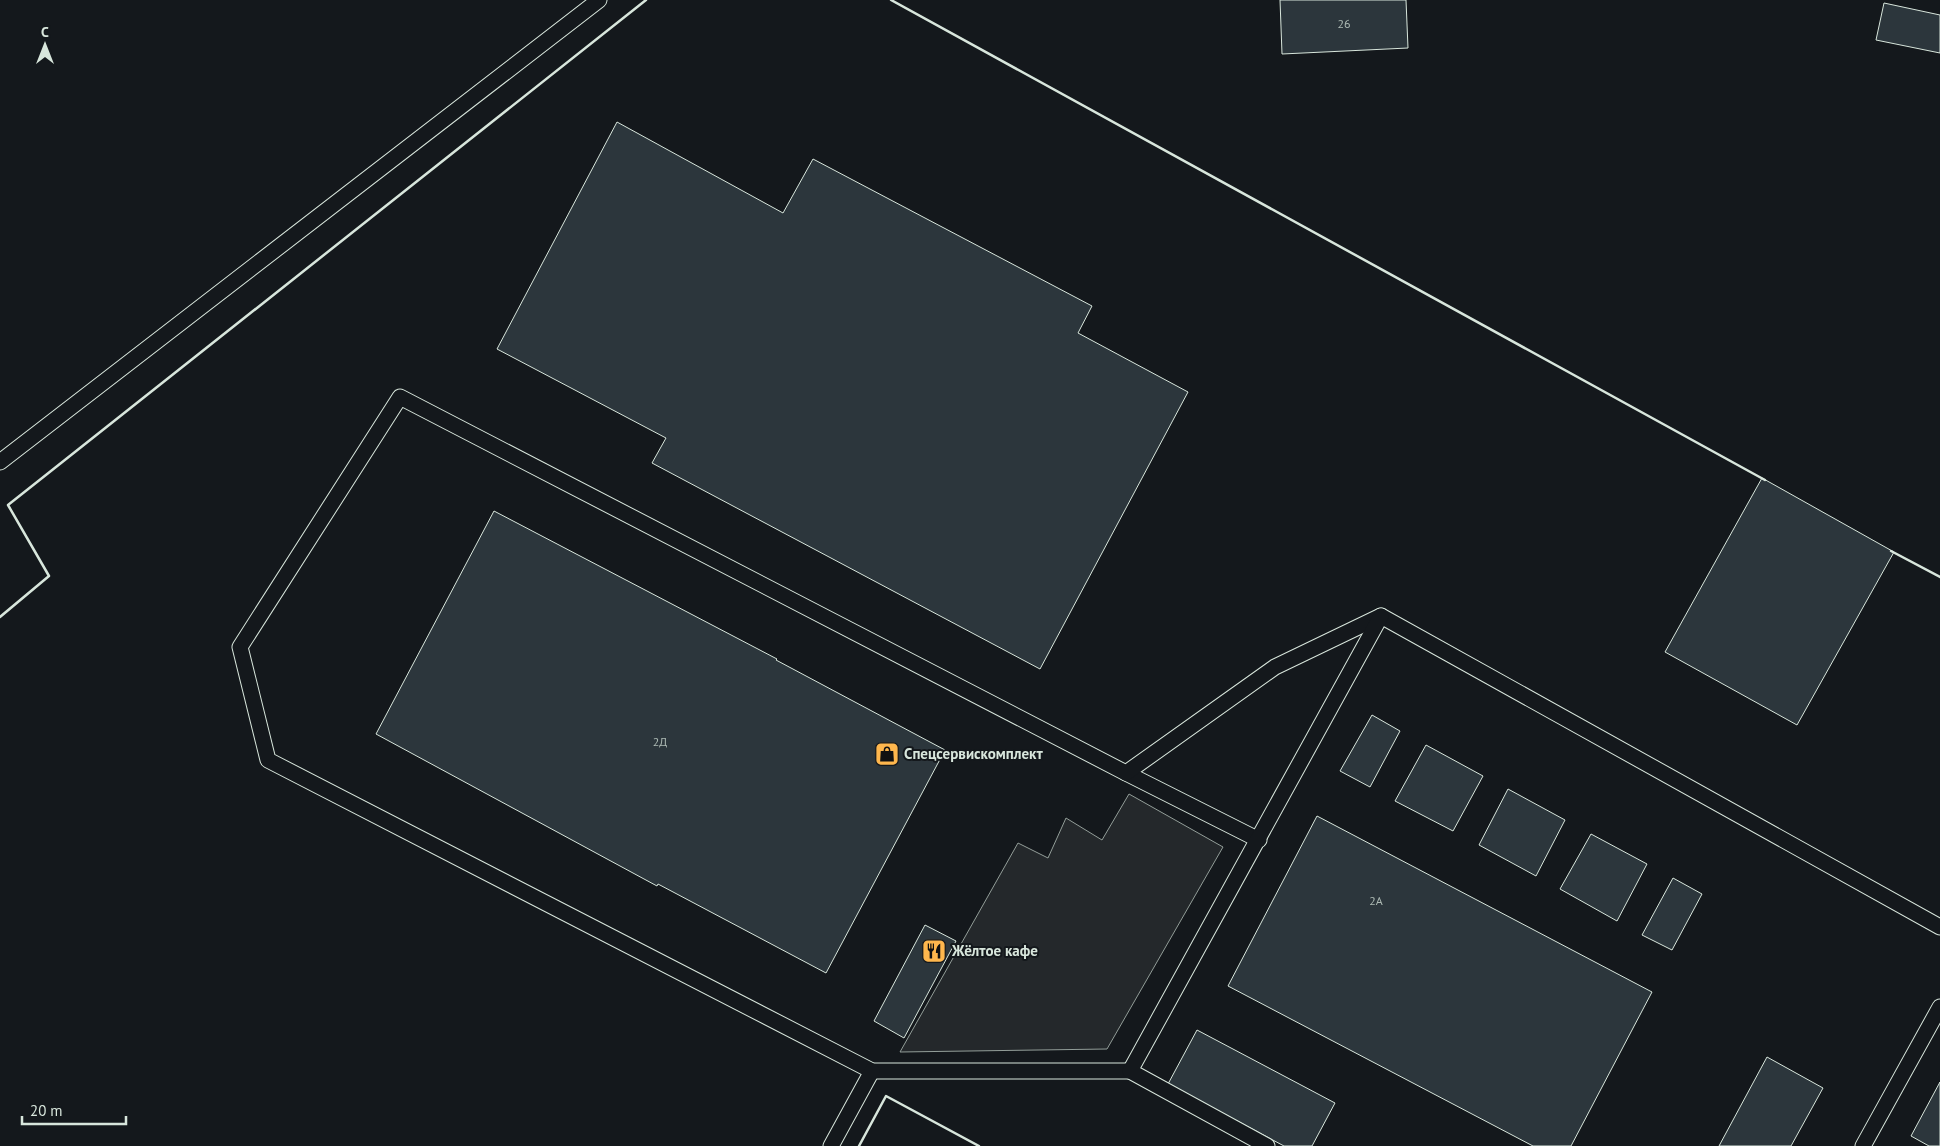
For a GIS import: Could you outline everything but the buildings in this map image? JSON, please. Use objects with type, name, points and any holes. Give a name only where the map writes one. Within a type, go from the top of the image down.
[{"type":"lane","points":[[0,462],[599,0]]},
{"type":"lane","points":[[1259,840],[400,397],[240,647],[268,760],[872,1071],[1130,1071],[1267,1146]]},
{"type":"lane","points":[[1126,773],[1275,667],[1381,616]]},
{"type":"lane","points":[[1130,1071],[1381,616]]},
{"type":"lane","points":[[1381,616],[1940,927]]},
{"type":"lane","points":[[1862,1146],[1940,1007]]},
{"type":"lane","points":[[831,1146],[872,1071]]},
{"type":"shaded area","points":[[1129,794],[1223,847],[1107,1049],[900,1052],[1018,843],[1048,858],[1066,818],[1102,840]]},
{"type":"wall","points":[[0,617],[49,576],[8,505],[646,0]]},
{"type":"wall","points":[[891,0],[1765,480]]},
{"type":"wall","points":[[1891,551],[1940,577]]},
{"type":"wall","points":[[859,1146],[886,1096],[979,1146]]},
{"type":"place","name":"Спецсервискомплект","points":[[887,754]]},
{"type":"place","name":"Жёлтое кафе","points":[[934,951]]}]
